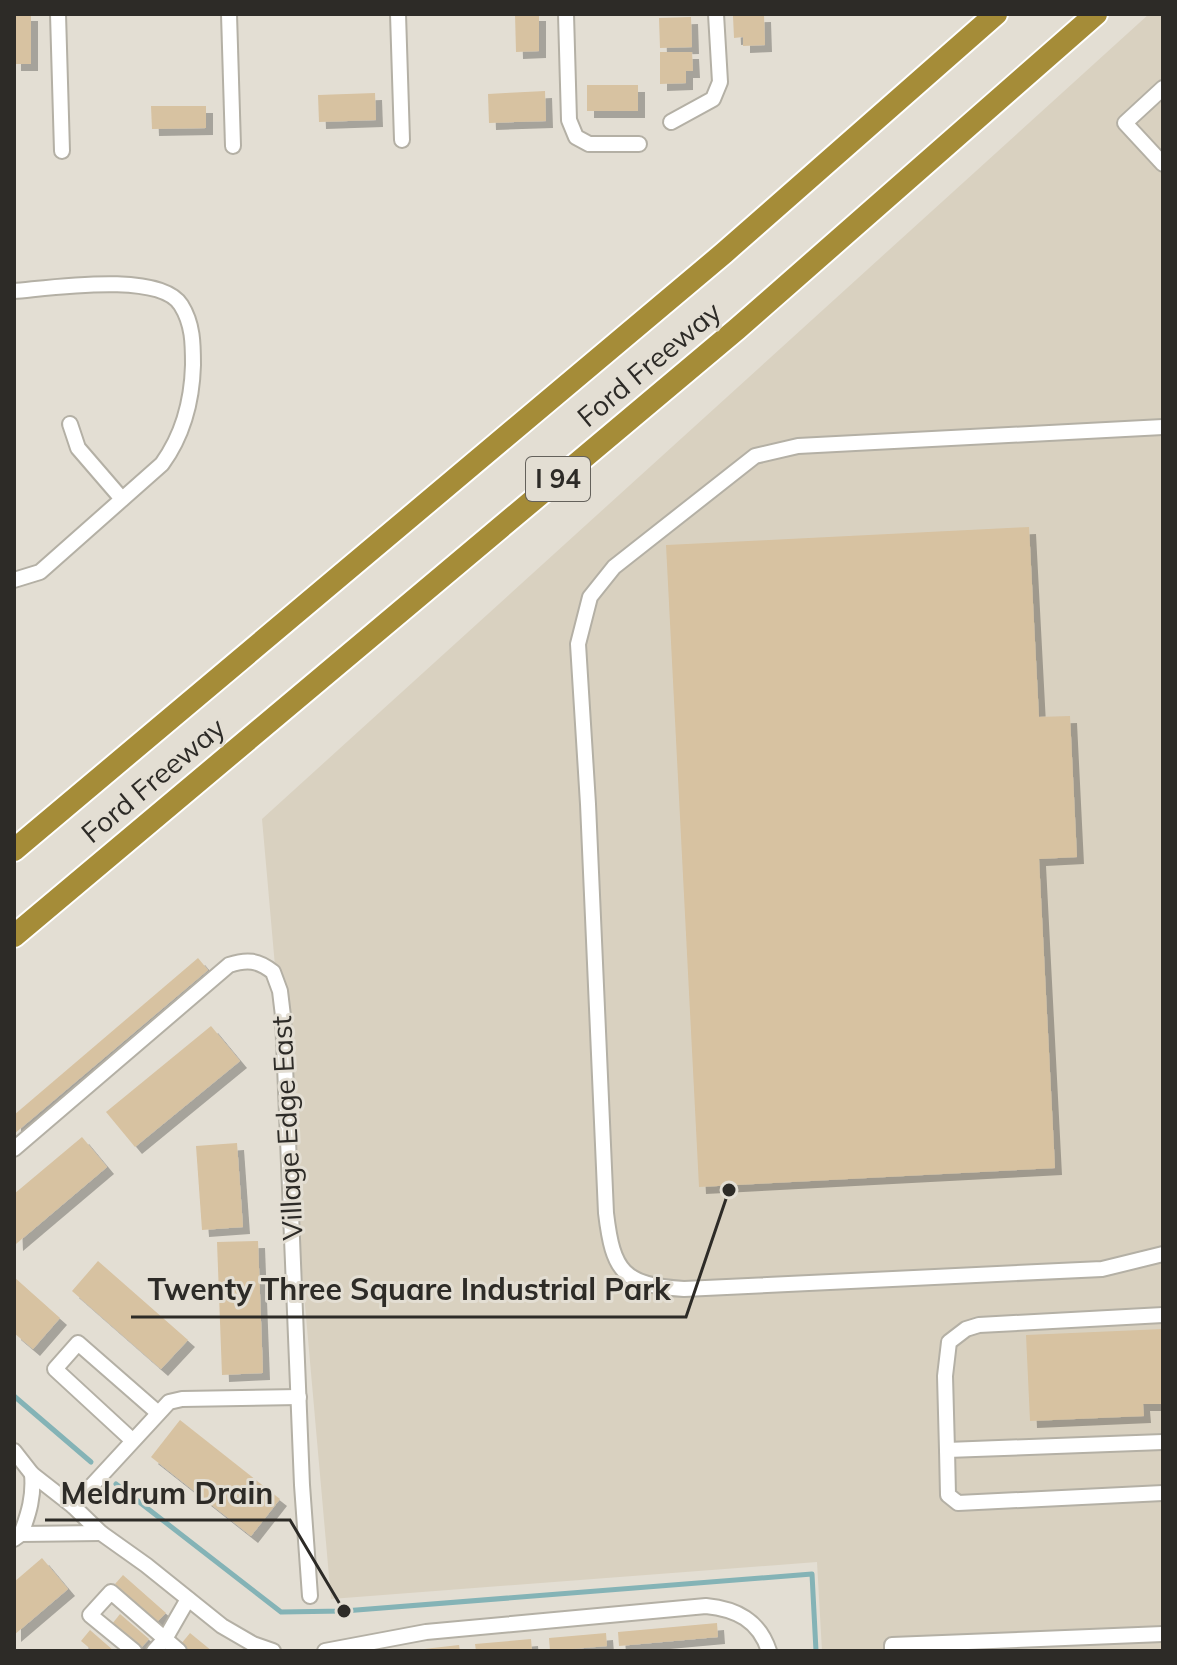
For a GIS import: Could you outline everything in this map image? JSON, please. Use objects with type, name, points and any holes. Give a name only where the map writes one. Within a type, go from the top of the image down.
[{"type":"highway","name":"Ford Freeway","points":[[14,850],[724,253],[996,14]]},
{"type":"highway","name":"Ford Freeway","points":[[14,936],[737,329],[1096,14]]},
{"type":"street","points":[[58,14],[62,151]]},
{"type":"street","points":[[229,14],[233,146]]},
{"type":"street","points":[[398,14],[402,140]]},
{"type":"street","points":[[566,14],[569,120],[576,137],[589,144],[639,144]]},
{"type":"street","points":[[671,122],[713,99],[717,91],[720,82],[716,14]]},
{"type":"street","points":[[1163,88],[1125,123],[1163,164]]},
{"type":"street","points":[[14,291],[113,284],[153,286],[180,303],[193,334],[192,393],[175,445],[162,464],[40,572],[14,580]]},
{"type":"street","points":[[70,424],[78,448],[122,499]]},
{"type":"street","points":[[1163,427],[798,446],[755,456],[614,567],[590,597],[578,644],[606,1213],[610,1249],[624,1271],[648,1287],[684,1289],[1102,1269],[1163,1254]]},
{"type":"street","name":"Village Edge East","points":[[14,1149],[229,965],[243,960],[254,961],[273,972],[280,991],[310,1596]]},
{"type":"street","points":[[1163,1315],[991,1323],[966,1329],[949,1342],[945,1376],[948,1495],[958,1503],[1163,1493]]},
{"type":"street","points":[[132,1440],[55,1369],[78,1343],[157,1412]]},
{"type":"street","points":[[73,1506],[169,1402],[182,1399],[299,1397]]},
{"type":"street","points":[[947,1450],[1163,1442]]},
{"type":"street","points":[[14,1451],[32,1474],[101,1533],[238,1637],[273,1651]]},
{"type":"street","points":[[32,1474],[30,1511],[18,1536],[101,1533]]},
{"type":"street","points":[[134,1651],[90,1615],[111,1592],[179,1651]]},
{"type":"street","points":[[154,1651],[165,1639],[188,1599]]},
{"type":"street","points":[[325,1651],[426,1632],[706,1606],[744,1615],[761,1634],[769,1651]]},
{"type":"street","points":[[892,1651],[892,1645],[1163,1634]]},
{"type":"shaded area","points":[[1149,14],[1163,14],[1163,1651],[822,1651],[817,1562],[331,1599],[262,819]]},
{"type":"building","points":[[14,14],[31,14],[31,64],[14,64]]},
{"type":"building","points":[[515,14],[539,14],[539,51],[516,52]]},
{"type":"building","points":[[764,15],[765,45],[743,46],[743,37],[734,38],[733,16]]},
{"type":"building","points":[[691,17],[692,47],[660,48],[659,18]]},
{"type":"building","points":[[660,52],[692,52],[693,71],[686,71],[686,83],[660,84]]},
{"type":"building","points":[[587,85],[638,85],[638,111],[587,111]]},
{"type":"building","points":[[545,91],[546,121],[489,123],[488,94]]},
{"type":"building","points":[[375,93],[376,120],[319,122],[318,95]]},
{"type":"building","points":[[151,106],[206,106],[206,128],[152,129]]},
{"type":"building","points":[[1029,527],[1039,717],[1070,716],[1077,857],[1039,859],[1055,1168],[699,1187],[666,545]]},
{"type":"building","points":[[198,958],[208,970],[14,1134],[14,1115]]},
{"type":"building","points":[[211,1026],[240,1061],[135,1147],[106,1112]]},
{"type":"building","points":[[82,1137],[107,1167],[16,1244],[14,1194]]},
{"type":"building","points":[[237,1143],[243,1227],[202,1230],[196,1146]]},
{"type":"building","points":[[258,1241],[263,1373],[222,1375],[217,1242]]},
{"type":"building","points":[[98,1261],[188,1340],[161,1369],[72,1291]]},
{"type":"building","points":[[14,1277],[60,1318],[33,1349],[14,1333]]},
{"type":"building","points":[[1163,1329],[1163,1404],[1143,1404],[1144,1416],[1030,1421],[1026,1335]]},
{"type":"building","points":[[180,1420],[280,1499],[251,1536],[151,1457]]},
{"type":"building","points":[[42,1558],[68,1589],[14,1635],[14,1582]]},
{"type":"building","points":[[123,1575],[166,1613],[157,1622],[115,1584]]},
{"type":"building","points":[[120,1614],[149,1639],[141,1648],[112,1624]]},
{"type":"building","points":[[717,1623],[718,1637],[619,1646],[618,1632]]},
{"type":"building","points":[[90,1630],[114,1651],[93,1651],[81,1641]]},
{"type":"building","points":[[190,1633],[212,1651],[189,1651],[181,1644]]},
{"type":"building","points":[[606,1633],[607,1646],[550,1651],[549,1638]]},
{"type":"building","points":[[531,1639],[532,1651],[476,1651],[475,1644]]},
{"type":"building","points":[[459,1645],[460,1651],[424,1651],[424,1649]]},
{"type":"waterway","points":[[14,1396],[91,1462]]},
{"type":"waterway","points":[[116,1484],[281,1612],[344,1611],[812,1574],[816,1651]]},
{"type":"place","name":"Twenty Three Square Industrial Park","points":[[729,1190]]},
{"type":"place","name":"Meldrum Drain","points":[[344,1611]]}]
